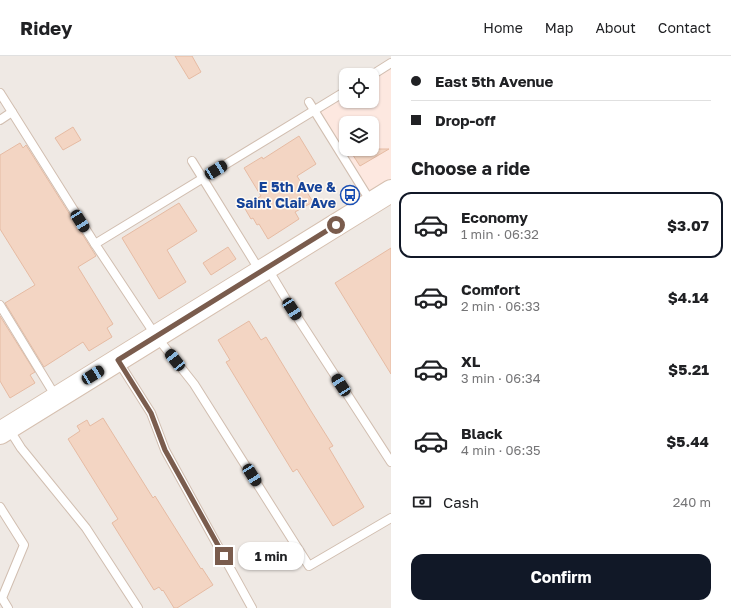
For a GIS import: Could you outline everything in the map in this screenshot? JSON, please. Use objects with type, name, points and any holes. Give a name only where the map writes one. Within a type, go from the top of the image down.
[{"type":"main road","points":[[4,430],[391,191]]},
{"type":"lane","points":[[379,71],[391,63]]},
{"type":"lane","points":[[0,93],[95,244],[156,336],[194,384],[309,566],[391,518]]},
{"type":"lane","points":[[95,244],[339,95]]},
{"type":"lane","points":[[309,102],[371,203]]},
{"type":"lane","points":[[0,120],[12,112]]},
{"type":"lane","points":[[192,161],[292,309],[391,462]]},
{"type":"lane","points":[[0,305],[57,398]]},
{"type":"lane","points":[[118,360],[151,413],[165,450],[252,608]]},
{"type":"lane","points":[[4,430],[21,448],[86,528],[138,608]]},
{"type":"lane","points":[[0,507],[24,545],[2,598],[8,608]]},
{"type":"shaded area","points":[[0,56],[391,56],[391,62],[379,69],[379,68],[339,68],[339,94],[314,110],[339,150],[339,156],[343,156],[371,201],[391,189],[391,608],[0,608]]},
{"type":"shaded area","points":[[391,62],[391,189],[371,201],[343,156],[379,156],[379,116],[339,116],[339,149],[314,109],[339,94],[339,108],[379,108],[379,70]]},
{"type":"building","points":[[175,56],[192,56],[201,72],[189,79]]},
{"type":"building","points":[[73,127],[81,140],[63,150],[55,138]]},
{"type":"building","points":[[299,136],[316,164],[297,176],[313,202],[295,212],[299,219],[268,239],[259,224],[257,225],[253,218],[251,219],[244,207],[261,196],[244,168],[262,157],[263,159]]},
{"type":"building","points":[[20,143],[23,148],[26,145],[96,256],[78,267],[113,324],[107,328],[112,337],[89,351],[83,342],[44,367],[5,303],[35,285],[0,229],[0,155]]},
{"type":"building","points":[[379,149],[389,149],[379,155]]},
{"type":"building","points":[[354,156],[377,156],[360,166]]},
{"type":"building","points":[[179,203],[197,231],[167,250],[186,282],[159,299],[122,238]]},
{"type":"building","points":[[228,247],[236,259],[211,275],[203,263]]},
{"type":"building","points":[[391,248],[391,374],[335,283]]},
{"type":"building","points":[[0,316],[35,372],[30,375],[35,383],[10,398],[0,381]]},
{"type":"building","points":[[249,321],[261,340],[266,337],[333,446],[329,448],[364,507],[333,526],[297,469],[293,472],[226,362],[230,360],[218,340]]},
{"type":"building","points":[[103,418],[153,498],[155,496],[201,569],[202,568],[213,585],[177,608],[174,608],[163,590],[162,591],[159,587],[154,590],[112,523],[118,519],[68,439],[80,431],[77,426],[87,420],[90,426]]},
{"type":"place","name":"E 5th Ave & Saint Clair Ave","points":[[350,195]]},
{"type":"route","points":[[224,556],[165,450],[151,413],[118,360],[336,225]]}]
